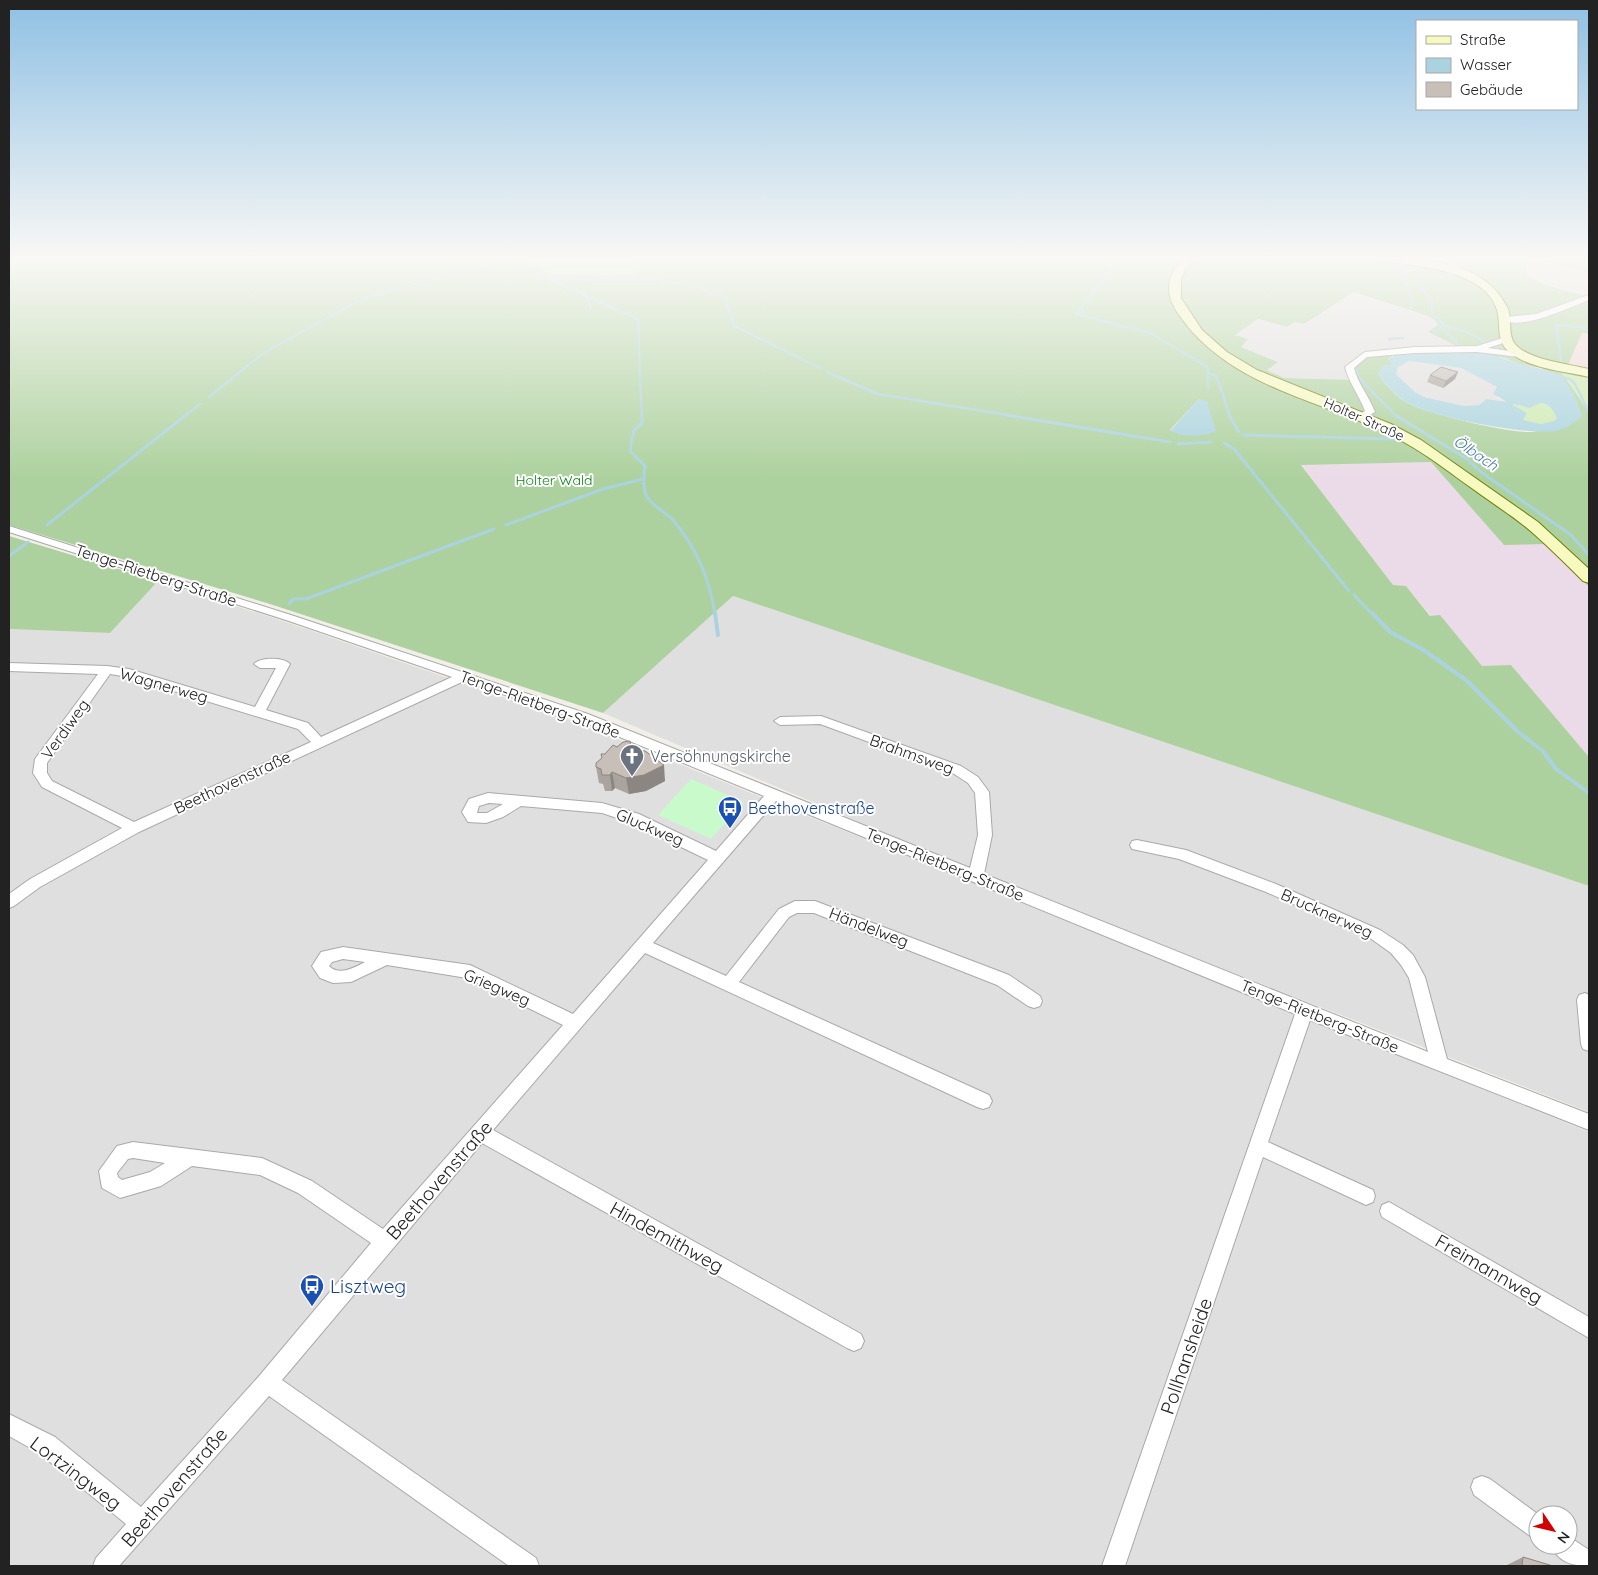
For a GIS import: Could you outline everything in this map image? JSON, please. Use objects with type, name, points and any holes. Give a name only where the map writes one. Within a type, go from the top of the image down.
[{"type":"street","name":"Holter Straße","points":[[1196,332],[1213,349],[1270,380],[1362,416],[1414,441],[1508,506],[1538,530],[1589,578]]},
{"type":"street","points":[[1506,332],[1506,339],[1509,345],[1525,356]]},
{"type":"street","points":[[1477,349],[1506,339]]},
{"type":"street","points":[[1362,416],[1370,412],[1364,396],[1353,381],[1349,367],[1365,355],[1415,350],[1477,349],[1525,356],[1589,373]]},
{"type":"street","name":"Tenge-Rietberg-Straße","points":[[9,529],[272,612],[583,717],[1305,1010],[1589,1122]]},
{"type":"street","points":[[258,713],[284,664],[260,664]]},
{"type":"street","name":"Wagnerweg","points":[[9,666],[107,670],[129,673],[303,726],[319,742]]},
{"type":"street","name":"Verdiweg","points":[[107,670],[40,762],[40,773],[46,784],[134,828]]},
{"type":"street","name":"Beethovenstraße","points":[[9,902],[35,883],[134,828],[463,677]]},
{"type":"street","name":"Brahmsweg","points":[[780,720],[821,720],[956,769],[973,780],[982,792],[985,835],[976,876]]},
{"type":"street","name":"Beethovenstraße","points":[[104,1566],[267,1382],[385,1241],[644,946],[774,794]]},
{"type":"street","name":"Gluckweg","points":[[520,800],[602,808],[634,818],[718,858]]},
{"type":"street","name":"Brucknerweg","points":[[1137,845],[1181,854],[1271,888],[1375,934],[1397,949],[1407,960],[1417,977],[1439,1062]]},
{"type":"street","name":"Händelweg","points":[[728,985],[784,913],[795,907],[815,906],[1003,980],[1034,1001]]},
{"type":"street","points":[[644,946],[983,1101]]},
{"type":"street","name":"Griegweg","points":[[385,959],[470,972],[576,1023]]},
{"type":"street","points":[[1585,1000],[1589,1044]]},
{"type":"street","name":"Pollhansheide","points":[[1113,1566],[1305,1010]]},
{"type":"street","name":"Hindemithweg","points":[[481,1133],[854,1341]]},
{"type":"street","points":[[1258,1146],[1366,1196]]},
{"type":"street","points":[[190,1158],[262,1168],[305,1187],[385,1241]]},
{"type":"street","name":"Freimannweg","points":[[1390,1211],[1589,1328]]},
{"type":"street","points":[[267,1382],[528,1566]]},
{"type":"street","name":"Lortzingweg","points":[[9,1425],[47,1445],[142,1523]]},
{"type":"street","points":[[1482,1487],[1528,1521]]},
{"type":"street","points":[[1576,1555],[1589,1564]]},
{"type":"shaded area","points":[[1240,332],[1431,332],[1429,333],[1456,345],[1462,352],[1388,354],[1357,380],[1284,378],[1267,370],[1277,361],[1241,347],[1235,335]]},
{"type":"shaded area","points":[[1582,333],[1589,334],[1589,370],[1567,365]]},
{"type":"shaded area","points":[[1409,361],[1461,368],[1498,387],[1497,398],[1508,402],[1506,404],[1484,400],[1479,405],[1464,406],[1424,397],[1415,392],[1396,374],[1398,367]]},
{"type":"shaded area","points":[[1431,462],[1504,544],[1546,544],[1589,587],[1589,757],[1511,665],[1482,667],[1440,616],[1431,616],[1406,586],[1393,586],[1301,464]]},
{"type":"shaded area","points":[[158,581],[286,622],[578,723],[1589,1132],[1589,1566],[9,1566],[9,629],[110,633]]},
{"type":"shaded area","points":[[733,596],[1589,886],[1589,1112],[996,880],[603,713]]},
{"type":"green space","name":"Holter Wald","points":[[9,332],[1240,332],[1235,335],[1248,339],[1241,347],[1278,362],[1267,370],[1284,378],[1357,380],[1353,367],[1359,362],[1385,354],[1408,354],[1392,356],[1388,359],[1393,364],[1378,374],[1387,386],[1408,403],[1468,422],[1531,432],[1550,428],[1582,416],[1562,378],[1541,368],[1519,364],[1504,358],[1462,352],[1455,345],[1428,332],[1589,332],[1589,334],[1582,333],[1568,365],[1589,370],[1589,377],[1561,372],[1589,412],[1589,587],[1546,544],[1504,545],[1431,462],[1301,465],[1393,585],[1406,586],[1430,616],[1440,615],[1482,666],[1511,665],[1589,757],[1589,886],[733,596],[603,713],[270,604],[9,525]],"holes":[[[1199,399],[1211,433],[1195,435],[1170,430]]]},
{"type":"green space","points":[[1560,371],[1589,377],[1589,412]]},
{"type":"green space","points":[[1540,403],[1552,408],[1558,418],[1546,424],[1523,420],[1527,413],[1512,406],[1513,404],[1525,407]]},
{"type":"green space","points":[[9,536],[158,581],[110,633],[9,629]]},
{"type":"green space","points":[[691,779],[744,802],[711,839],[658,815]]},
{"type":"water","points":[[1417,352],[1476,352],[1547,371],[1562,378],[1575,396],[1582,416],[1563,429],[1541,432],[1503,428],[1459,420],[1421,409],[1408,403],[1392,390],[1378,374],[1382,365],[1392,365],[1388,359],[1395,356]],"holes":[[[1409,361],[1461,368],[1497,387],[1493,394],[1507,402],[1486,399],[1479,405],[1464,406],[1424,397],[1415,392],[1396,374],[1398,367]],[[1540,403],[1551,408],[1557,418],[1554,421],[1541,424],[1523,420],[1527,413],[1513,405],[1530,408]]]},
{"type":"water","points":[[1199,399],[1207,401],[1216,431],[1193,436],[1170,431]]},
{"type":"building","points":[[1441,367],[1458,372],[1446,381],[1430,375]]},
{"type":"building","points":[[630,741],[631,750],[645,751],[664,765],[644,775],[626,778],[612,772],[610,775],[602,775],[601,769],[596,767],[596,763],[602,758],[601,754],[605,754],[613,745],[617,747],[623,742]]},
{"type":"building","points":[[1523,1557],[1553,1566],[1522,1566]]},
{"type":"waterway","points":[[209,397],[262,354],[302,332]]},
{"type":"waterway","points":[[638,332],[640,379]]},
{"type":"waterway","points":[[745,332],[820,368]]},
{"type":"waterway","points":[[1144,332],[1150,333],[1208,367],[1208,389]]},
{"type":"waterway","name":"Ölbach","points":[[1446,332],[1459,345]]},
{"type":"waterway","name":"Ölbach","points":[[1464,332],[1484,341]]},
{"type":"waterway","points":[[1557,332],[1561,361]]},
{"type":"waterway","name":"Ölbach","points":[[1389,339],[1403,338]]},
{"type":"waterway","name":"Ölbach","points":[[1355,367],[1360,379],[1395,415]]},
{"type":"waterway","points":[[827,372],[878,394],[1014,416]]},
{"type":"waterway","points":[[1209,374],[1215,375],[1217,378],[1230,416]]},
{"type":"waterway","name":"Ölbach","points":[[1554,375],[1570,379],[1575,384],[1589,412]]},
{"type":"waterway","points":[[640,382],[642,416]]},
{"type":"waterway","points":[[184,416],[200,404]]},
{"type":"waterway","points":[[47,525],[186,415]]},
{"type":"waterway","points":[[1006,415],[1170,442]]},
{"type":"waterway","points":[[1229,415],[1239,432]]},
{"type":"waterway","name":"Ölbach","points":[[1395,415],[1467,459],[1481,472],[1571,535],[1589,555]]},
{"type":"waterway","points":[[642,416],[642,423],[634,430],[630,451],[645,466],[645,493],[652,503],[673,520],[689,541],[706,577],[715,615]]},
{"type":"waterway","points":[[1244,435],[1394,439]]},
{"type":"waterway","points":[[1178,444],[1211,442]]},
{"type":"waterway","points":[[1224,443],[1234,449],[1349,591]]},
{"type":"waterway","points":[[506,525],[603,489],[643,479]]},
{"type":"waterway","points":[[289,604],[293,599],[306,599],[494,529]]},
{"type":"waterway","points":[[9,556],[28,542]]},
{"type":"waterway","points":[[1354,595],[1373,615]]},
{"type":"waterway","points":[[715,613],[718,635]]},
{"type":"waterway","points":[[1372,613],[1390,632],[1422,649],[1466,680],[1518,732],[1543,751],[1556,769],[1589,793]]},
{"type":"place","name":"Versöhnungskirche","points":[[632,777]]},
{"type":"place","name":"Beethovenstraße","points":[[730,829]]},
{"type":"place","name":"Lisztweg","points":[[312,1307]]}]
